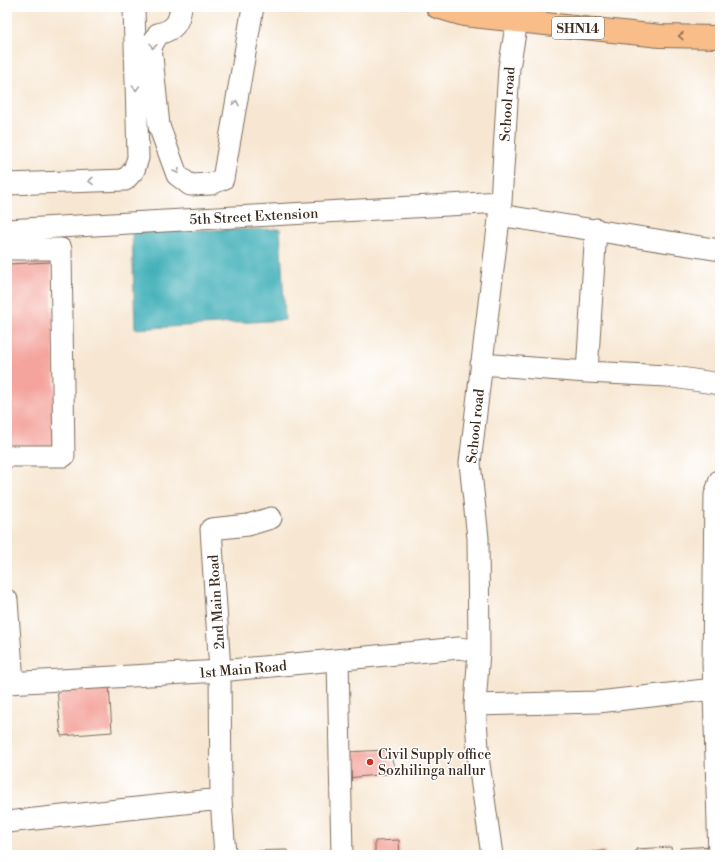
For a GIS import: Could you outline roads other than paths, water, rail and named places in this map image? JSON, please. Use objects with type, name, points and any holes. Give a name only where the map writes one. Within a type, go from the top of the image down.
[{"type":"main road","name":"SHN14","points":[[437,7],[464,15],[517,21],[660,36],[720,37]]},
{"type":"street","points":[[7,184],[125,180],[134,170],[138,158],[134,7]]},
{"type":"street","points":[[182,7],[180,17],[170,30],[158,34],[151,47],[159,126],[177,175],[190,185],[211,184],[222,179],[253,7]]},
{"type":"street","name":"School road","points":[[492,855],[479,764],[475,705],[479,651],[478,538],[470,463],[500,208],[509,68],[517,21]]},
{"type":"street","name":"5th Street Extension","points":[[16,239],[500,208],[596,229],[720,250]]},
{"type":"street","points":[[587,372],[596,229]]},
{"type":"street","points":[[7,456],[64,456],[61,249],[16,239]]},
{"type":"street","points":[[481,364],[667,376],[720,384]]},
{"type":"street","points":[[719,855],[714,689],[717,662],[717,519],[715,495],[720,480]]},
{"type":"street","name":"2nd Main Road","points":[[225,855],[221,799],[220,672],[211,529],[248,525],[271,518]]},
{"type":"street","points":[[7,600],[10,683]]},
{"type":"street","name":"1st Main Road","points":[[10,683],[220,672],[459,648],[479,651]]},
{"type":"street","points":[[338,660],[342,855]]},
{"type":"street","points":[[475,705],[598,702],[714,689]]},
{"type":"street","points":[[7,822],[221,799]]},
{"type":"water","points":[[280,229],[285,320],[135,329],[132,231]]},
{"type":"place","name":"Civil Supply office Sozhilinga nallur","points":[[370,762]]}]
